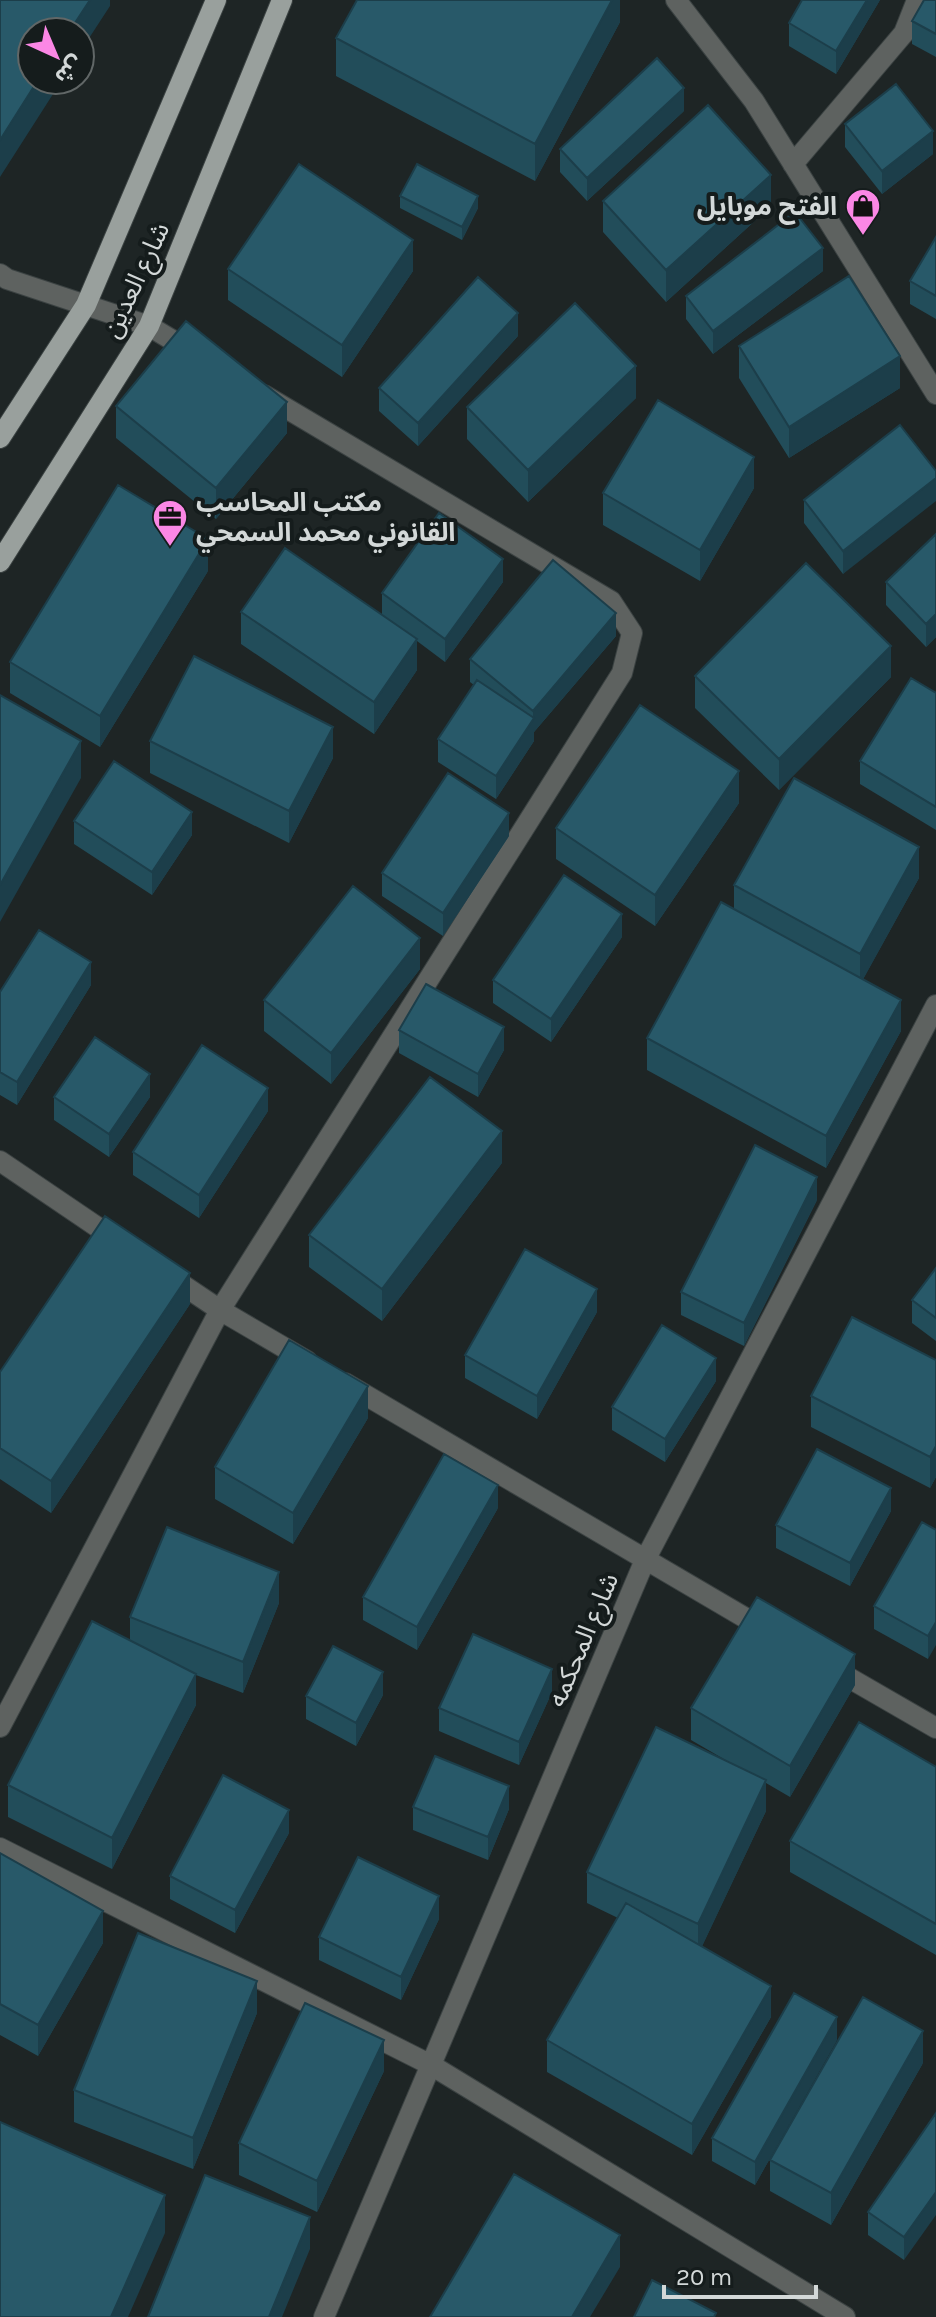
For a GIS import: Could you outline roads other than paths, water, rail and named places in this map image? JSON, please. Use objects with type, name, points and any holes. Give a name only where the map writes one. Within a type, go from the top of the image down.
[{"type":"main road","name":"شارع العدين","points":[[0,438],[86,305],[216,0]]},
{"type":"main road","name":"شارع العدين","points":[[0,562],[149,326],[282,0]]},
{"type":"street","points":[[676,0],[754,101],[936,394]]},
{"type":"street","points":[[793,164],[904,33],[917,0]]},
{"type":"street","points":[[0,274],[149,326],[203,358]]},
{"type":"street","points":[[0,1727],[220,1310],[622,673],[632,633],[611,601],[244,383]]},
{"type":"street","name":"شارع المحكمه","points":[[324,2317],[645,1560],[936,1005]]},
{"type":"street","points":[[0,1161],[129,1249]]},
{"type":"street","points":[[155,1266],[220,1310],[784,1640]]},
{"type":"street","points":[[811,1656],[936,1728]]},
{"type":"street","points":[[0,1848],[431,2065],[845,2317]]},
{"type":"place","name":"الفتح موبايل","points":[[863,237]]},
{"type":"place","name":"مكتب المحاسب القانوني محمد السمحي","points":[[170,548]]}]
